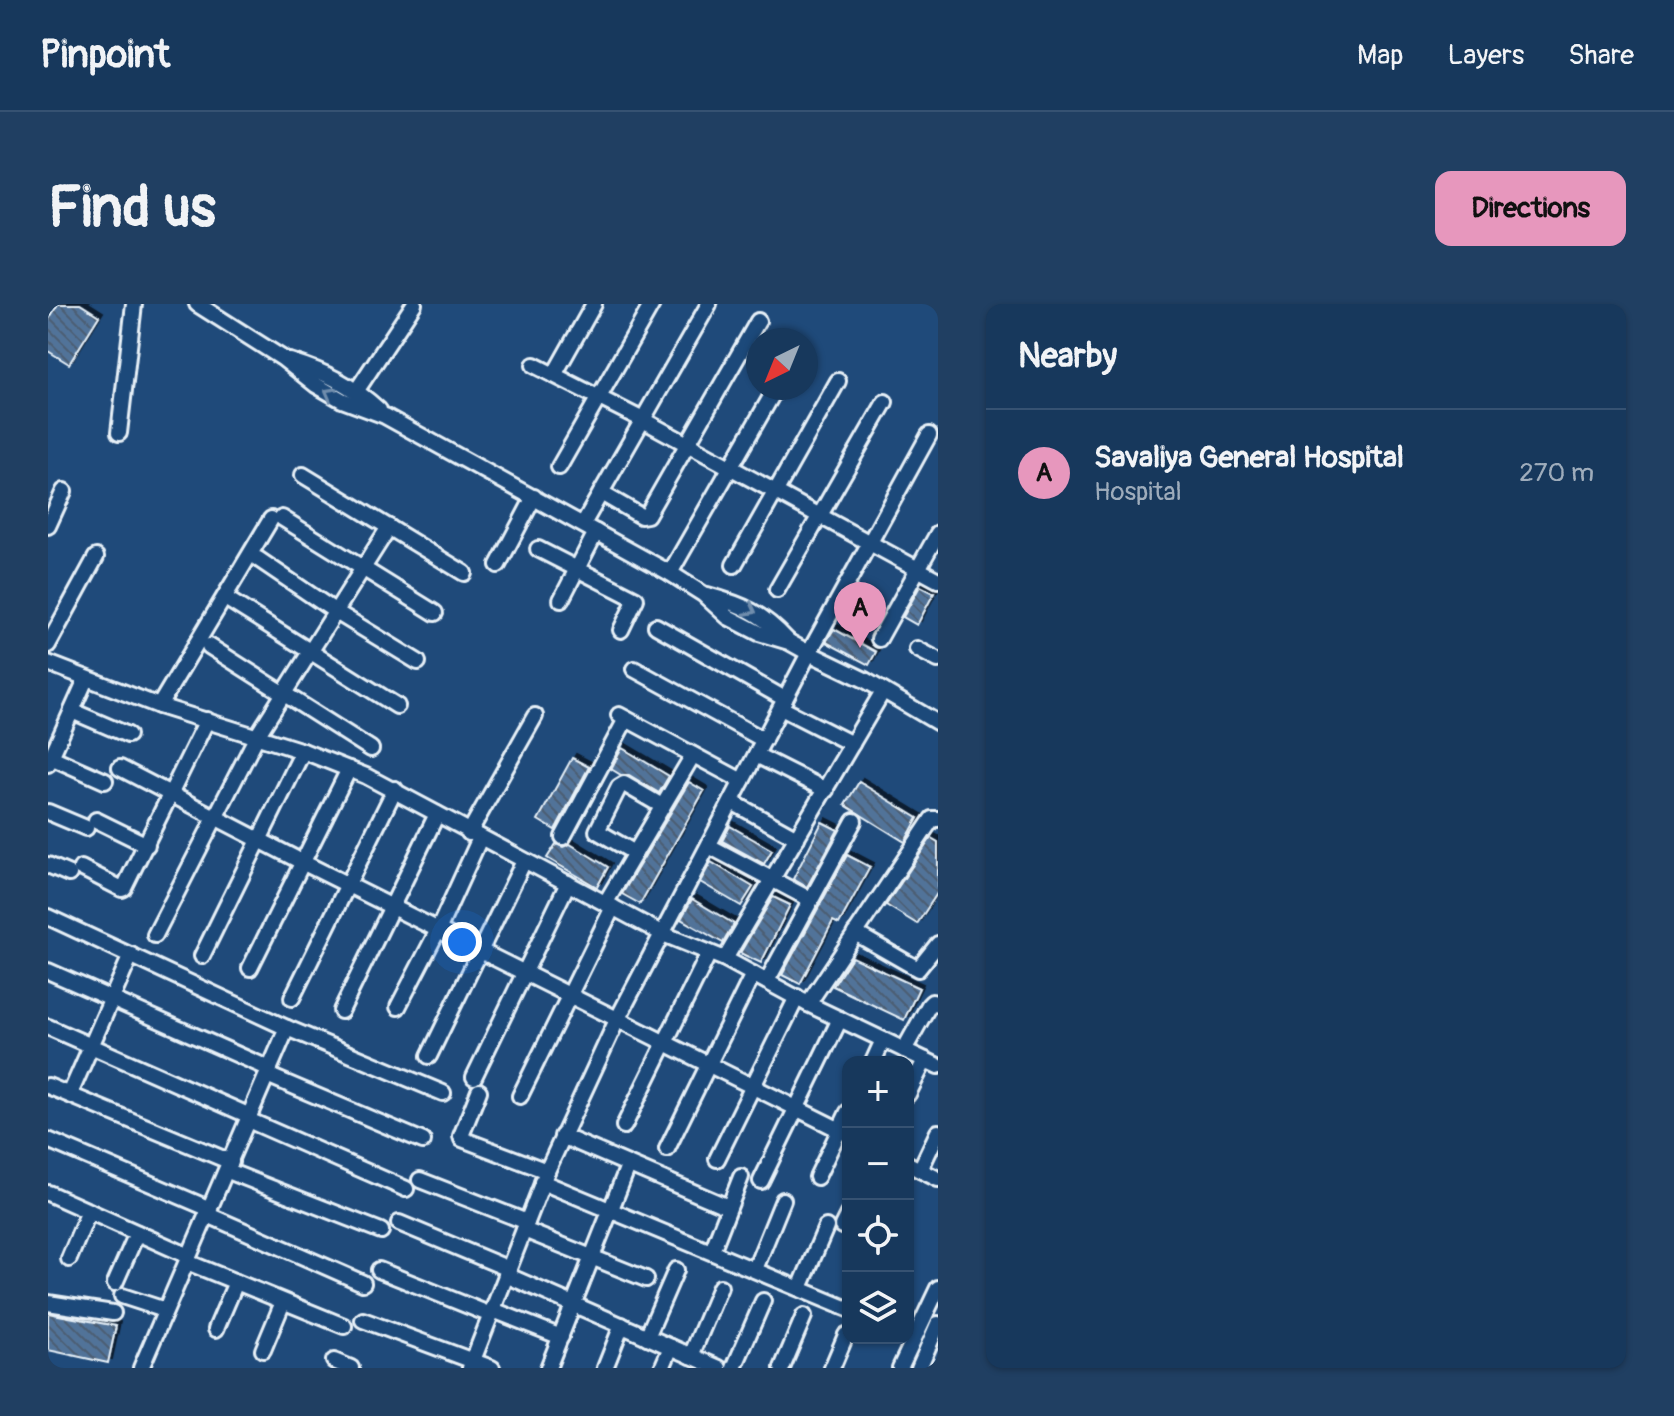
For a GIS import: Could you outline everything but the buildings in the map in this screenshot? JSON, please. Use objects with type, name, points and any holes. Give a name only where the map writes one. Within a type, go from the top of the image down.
[{"type":"street","points":[[119,433],[134,304]]},
{"type":"street","points":[[197,304],[342,400],[385,416],[583,524],[703,594],[740,604],[767,619],[789,642],[938,723]]},
{"type":"street","points":[[357,390],[414,304]]},
{"type":"street","points":[[554,375],[594,304]]},
{"type":"street","points":[[559,467],[652,304]]},
{"type":"street","points":[[583,524],[709,304]]},
{"type":"street","points":[[601,493],[644,516],[758,321]]},
{"type":"street","points":[[282,358],[323,371],[357,390],[385,416]]},
{"type":"street","points":[[534,365],[643,420],[938,580]]},
{"type":"street","points":[[734,565],[838,381]]},
{"type":"street","points":[[670,573],[769,400]]},
{"type":"street","points":[[777,590],[885,402]]},
{"type":"street","points":[[472,1364],[562,1136],[617,1020],[809,653],[929,435]]},
{"type":"street","points":[[303,475],[464,573]]},
{"type":"street","points":[[48,526],[64,491]]},
{"type":"street","points":[[498,565],[534,497]]},
{"type":"street","points":[[159,706],[276,519],[435,613]]},
{"type":"street","points":[[155,935],[257,736],[389,527]]},
{"type":"street","points":[[561,600],[596,532]]},
{"type":"street","points":[[879,639],[938,533]]},
{"type":"street","points":[[538,549],[637,601],[621,630]]},
{"type":"street","points":[[48,645],[96,557]]},
{"type":"street","points":[[258,559],[418,662]]},
{"type":"street","points":[[230,601],[397,706]]},
{"type":"street","points":[[656,626],[852,744]]},
{"type":"street","points":[[209,646],[371,749]]},
{"type":"street","points":[[917,649],[938,660]]},
{"type":"street","points":[[48,663],[159,706],[303,751],[395,789],[475,836],[663,934],[725,959],[802,1001],[931,1063],[914,1086]]},
{"type":"street","points":[[634,669],[764,740]]},
{"type":"street","points":[[86,679],[50,761],[105,781]]},
{"type":"street","points":[[725,959],[883,691]]},
{"type":"street","points":[[72,711],[128,735]]},
{"type":"street","points":[[398,1007],[439,928],[475,836],[535,716]]},
{"type":"street","points":[[563,837],[623,717],[742,781]]},
{"type":"street","points":[[48,865],[75,871],[123,890],[207,720]]},
{"type":"street","points":[[202,956],[303,751]]},
{"type":"street","points":[[520,1096],[570,996],[635,853],[693,755]]},
{"type":"street","points":[[756,755],[826,790]]},
{"type":"street","points":[[120,768],[842,1131]]},
{"type":"street","points":[[250,968],[349,769]]},
{"type":"street","points":[[635,853],[597,831],[619,787],[624,784],[662,806]]},
{"type":"street","points":[[292,998],[395,789]]},
{"type":"street","points":[[732,802],[797,838]]},
{"type":"street","points":[[48,812],[147,845]]},
{"type":"street","points":[[341,1011],[437,814]]},
{"type":"street","points":[[717,1159],[753,1087],[802,1001],[855,933],[932,819],[938,819]]},
{"type":"street","points":[[767,981],[854,821]]},
{"type":"street","points":[[709,846],[811,900]]},
{"type":"street","points":[[429,1056],[524,861]]},
{"type":"street","points":[[568,883],[476,1084],[462,1139],[610,1210],[842,1304]]},
{"type":"street","points":[[48,917],[287,1028],[443,1093]]},
{"type":"street","points":[[855,933],[918,969],[938,944]]},
{"type":"street","points":[[624,1126],[709,953]]},
{"type":"street","points":[[70,1094],[131,955]]},
{"type":"street","points":[[48,971],[423,1141]]},
{"type":"street","points":[[667,1149],[753,974]]},
{"type":"street","points":[[904,1050],[929,1005],[932,1002],[938,1004]]},
{"type":"street","points":[[761,1181],[840,1019]]},
{"type":"street","points":[[48,1027],[406,1189]]},
{"type":"street","points":[[141,1368],[287,1028]]},
{"type":"street","points":[[876,1056],[883,1040]]},
{"type":"street","points":[[48,1086],[381,1231]]},
{"type":"street","points":[[938,1132],[914,1167],[938,1179]]},
{"type":"street","points":[[817,1177],[842,1135]]},
{"type":"street","points":[[562,1136],[728,1207]]},
{"type":"street","points":[[48,1140],[363,1283]]},
{"type":"street","points":[[548,1368],[628,1166]]},
{"type":"street","points":[[712,1251],[741,1177]]},
{"type":"street","points":[[420,1180],[592,1259],[646,1279]]},
{"type":"street","points":[[48,1193],[236,1282],[344,1326]]},
{"type":"street","points":[[755,1269],[783,1200]]},
{"type":"street","points":[[69,1259],[89,1211]]},
{"type":"street","points":[[399,1223],[718,1368]]},
{"type":"street","points":[[800,1288],[826,1227]]},
{"type":"street","points":[[137,1233],[119,1290],[165,1310]]},
{"type":"street","points":[[379,1270],[561,1337]]},
{"type":"street","points":[[647,1337],[676,1270]]},
{"type":"street","points":[[216,1329],[236,1282]]},
{"type":"street","points":[[691,1356],[720,1287]]},
{"type":"street","points":[[900,1368],[917,1339],[938,1288]]},
{"type":"street","points":[[734,1368],[763,1301]]},
{"type":"street","points":[[263,1350],[283,1302]]},
{"type":"street","points":[[48,1303],[113,1313]]},
{"type":"street","points":[[782,1368],[804,1316]]},
{"type":"street","points":[[363,1320],[472,1364],[492,1368]]},
{"type":"street","points":[[917,1339],[938,1324]]},
{"type":"street","points":[[605,1368],[622,1325]]},
{"type":"street","points":[[917,1339],[919,1368]]},
{"type":"street","points":[[832,1368],[842,1344]]},
{"type":"street","points":[[662,1368],[671,1347]]},
{"type":"street","points":[[334,1361],[351,1368]]},
{"type":"place","name":"Savaliya General Hospital","points":[[860,648]]}]
